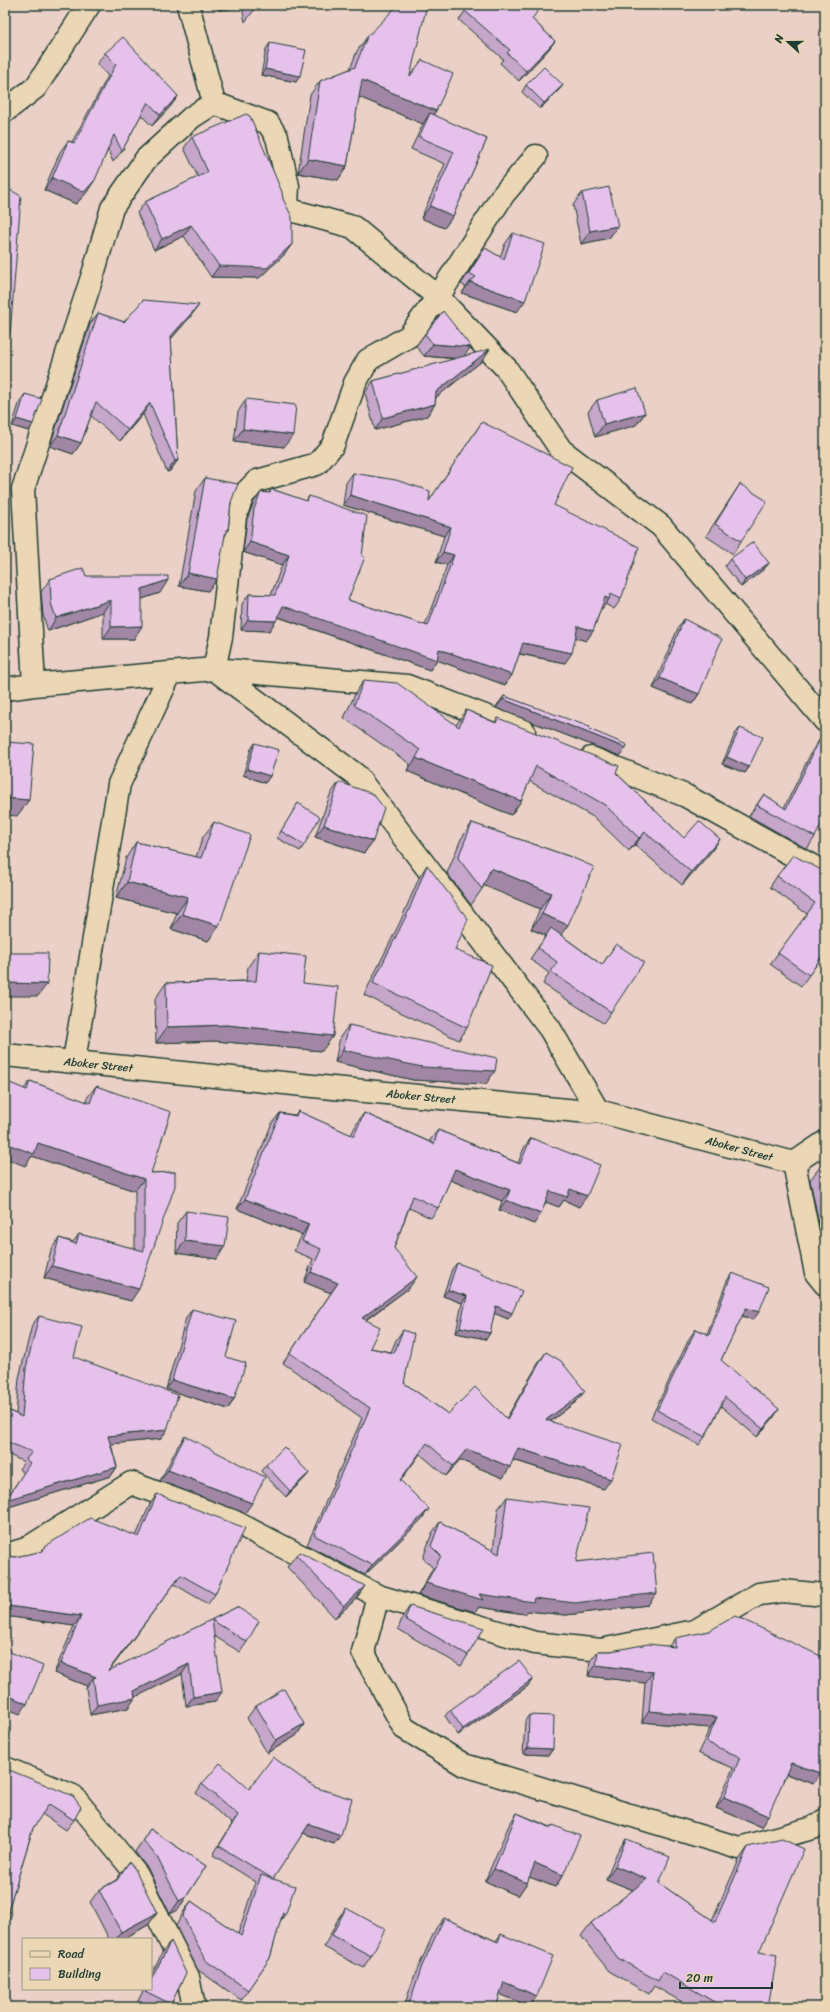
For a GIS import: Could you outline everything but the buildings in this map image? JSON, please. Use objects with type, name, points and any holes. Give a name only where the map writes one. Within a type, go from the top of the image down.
[{"type":"street","points":[[5,111],[36,87],[89,5]]},
{"type":"street","points":[[188,5],[214,103]]},
{"type":"street","points":[[214,103],[268,124],[276,137],[288,186],[288,205],[294,211],[353,227],[438,297],[506,368],[561,450],[661,526],[825,721]]},
{"type":"street","points":[[34,685],[14,487],[94,271],[112,208],[146,159],[192,117],[214,103]]},
{"type":"street","points":[[214,669],[221,637],[235,516],[243,495],[257,481],[317,464],[333,445],[355,383],[368,360],[409,336],[438,297],[503,195],[536,156]]},
{"type":"street","points":[[214,669],[356,775],[550,1029],[598,1111]]},
{"type":"street","points":[[5,690],[34,685],[214,669],[407,686],[539,738]]},
{"type":"street","points":[[74,1061],[119,784],[170,674]]},
{"type":"street","points":[[569,749],[686,796],[823,872],[825,871]]},
{"type":"street","name":"Aboker Street","points":[[5,1055],[333,1088],[589,1112],[598,1111],[794,1163]]},
{"type":"street","points":[[825,1142],[794,1163],[816,1273],[825,1284]]},
{"type":"street","points":[[5,1555],[26,1549],[131,1482],[233,1521],[378,1596],[535,1643],[601,1650],[695,1631],[759,1594],[782,1591],[825,1595]]},
{"type":"street","points":[[378,1596],[362,1652],[404,1728],[464,1765],[739,1848],[813,1828],[825,1820]]},
{"type":"street","points":[[5,1768],[73,1796],[136,1875],[188,1977],[194,2007]]}]
